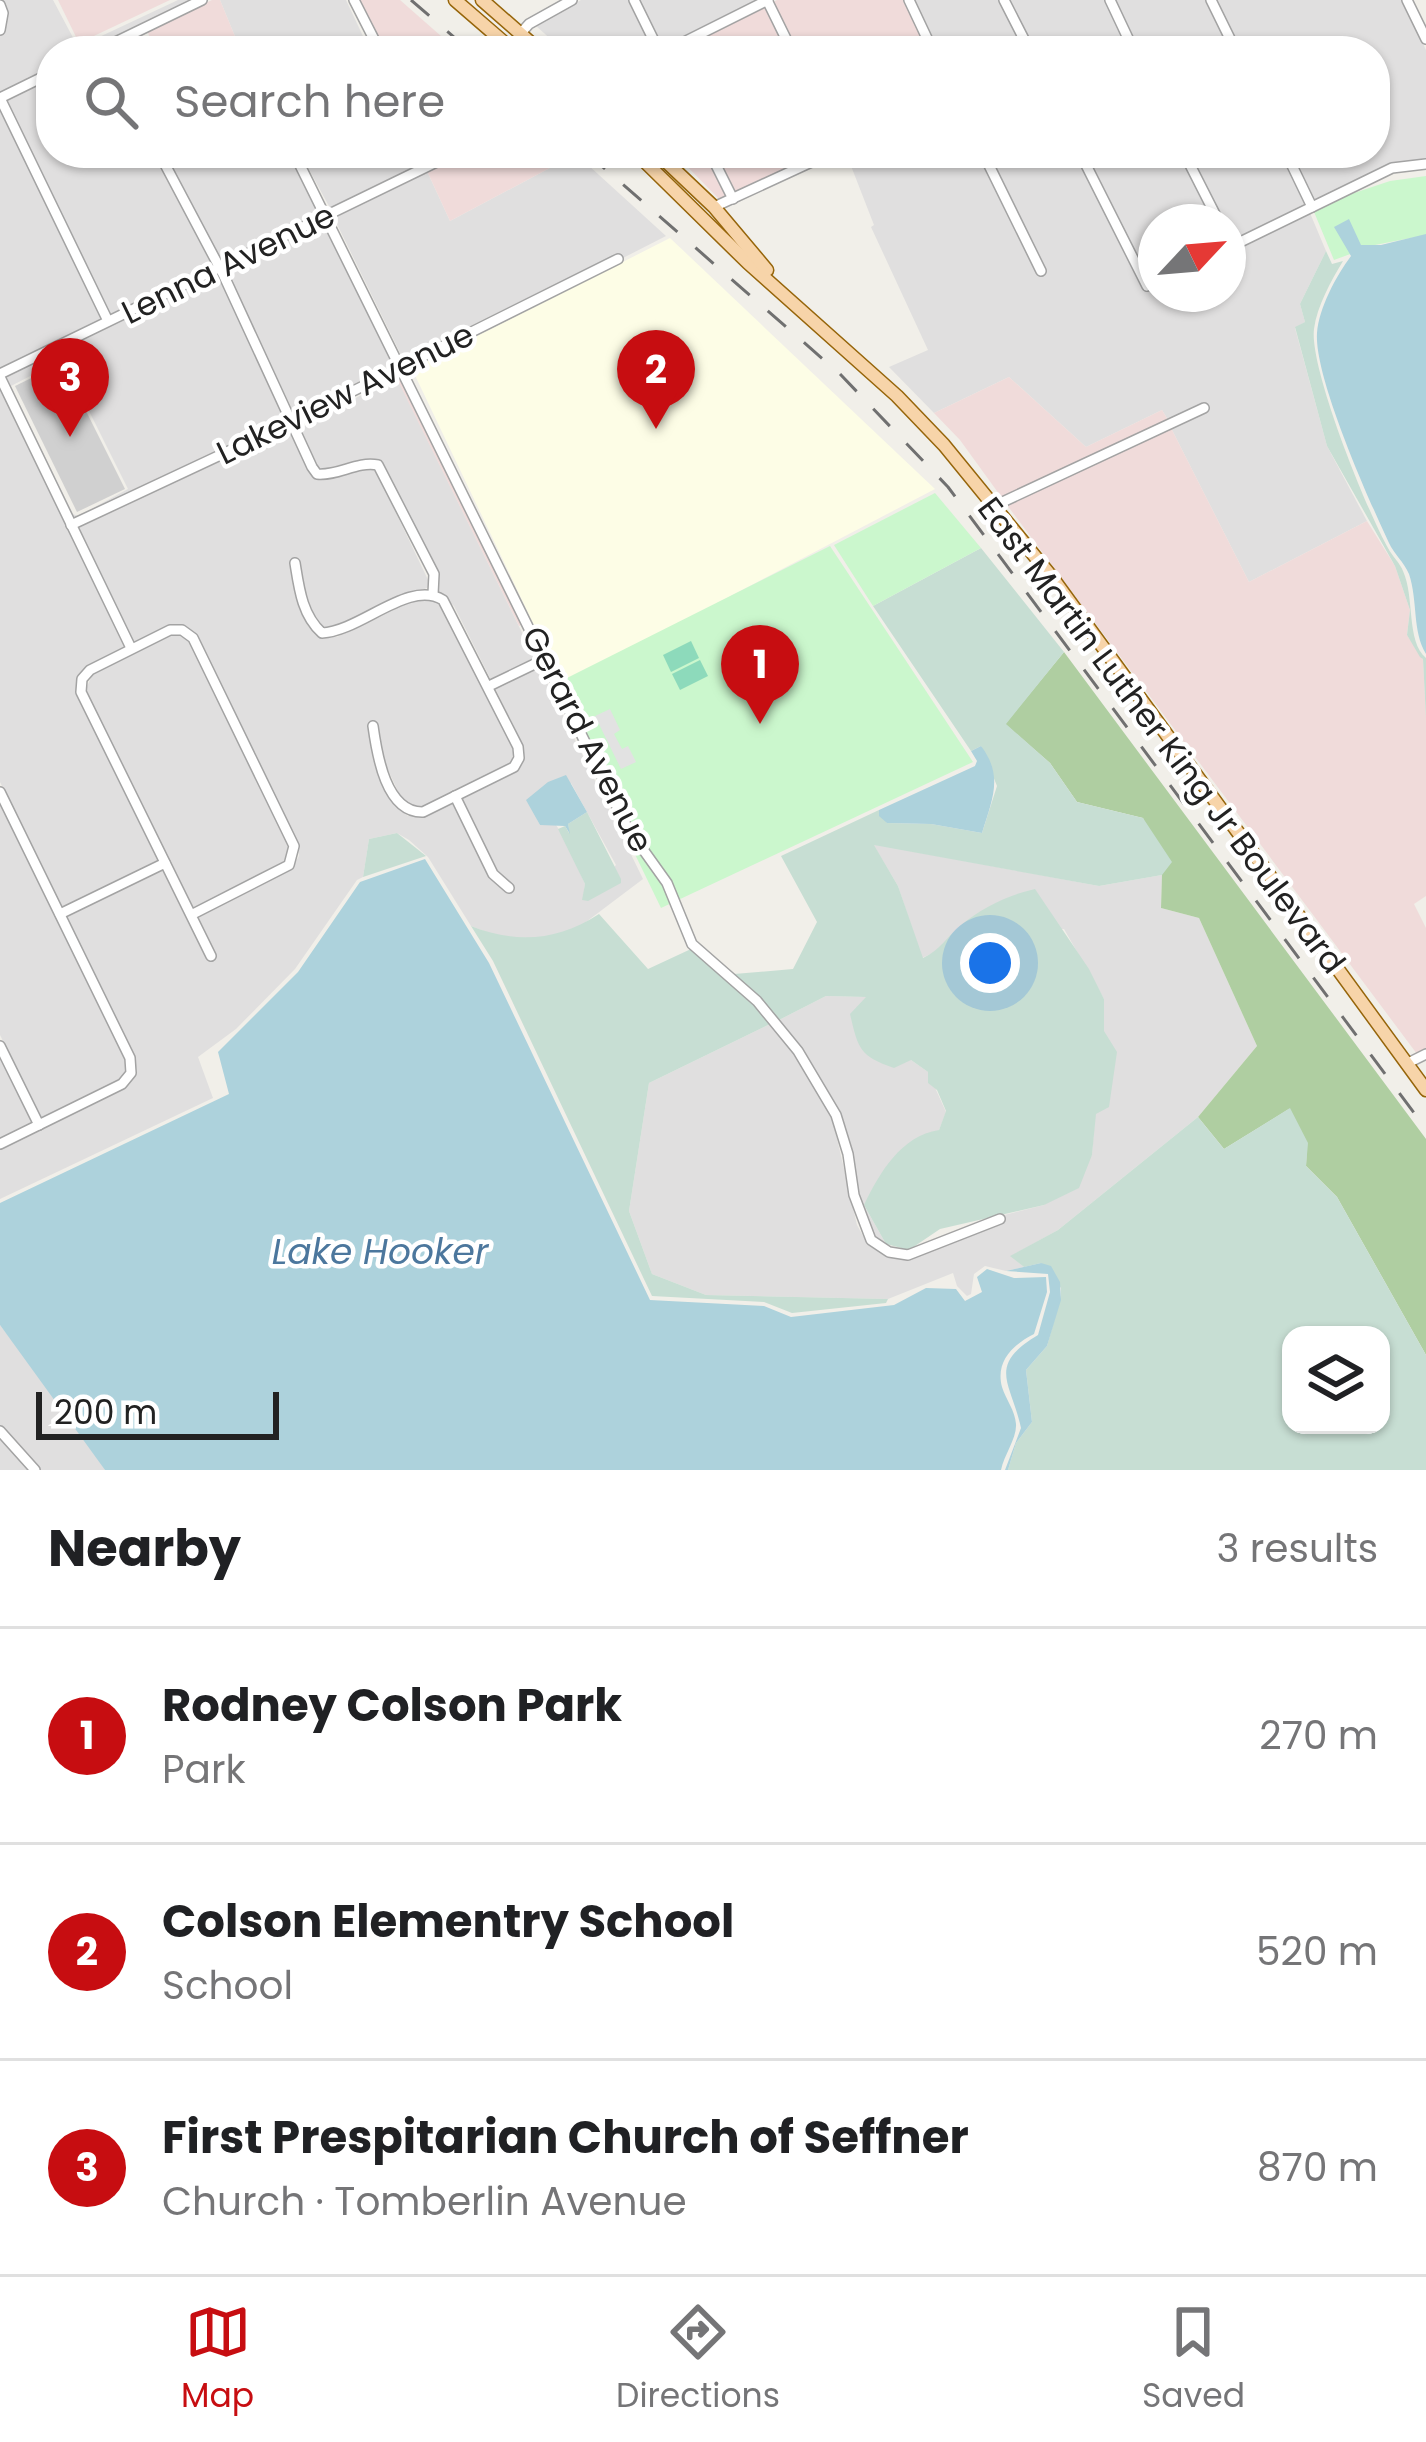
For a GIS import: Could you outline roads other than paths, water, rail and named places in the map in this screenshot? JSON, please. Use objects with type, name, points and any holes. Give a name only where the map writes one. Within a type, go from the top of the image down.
[{"type":"main road","points":[[455,0],[497,36]]},
{"type":"main road","points":[[482,0],[523,36]]},
{"type":"main road","points":[[651,168],[800,306]]},
{"type":"main road","points":[[673,168],[714,207],[800,306]]},
{"type":"main road","name":"East Martin Luther King Jr Boulevard","points":[[800,306],[944,445],[1050,574],[1426,1090]]},
{"type":"street","points":[[130,36],[202,0]]},
{"type":"street","points":[[355,0],[373,36]]},
{"type":"street","points":[[520,33],[572,0]]},
{"type":"street","points":[[634,0],[654,36]]},
{"type":"street","points":[[694,36],[767,0],[784,36]]},
{"type":"street","points":[[908,0],[926,36]]},
{"type":"street","points":[[1004,0],[1022,36]]},
{"type":"street","points":[[1110,0],[1127,36]]},
{"type":"street","points":[[1211,0],[1229,36]]},
{"type":"street","points":[[1407,0],[1426,39]]},
{"type":"street","points":[[0,5],[0,29]]},
{"type":"street","points":[[36,80],[0,98],[108,321]]},
{"type":"street","points":[[1246,237],[1392,168],[1426,164]]},
{"type":"street","points":[[167,168],[317,474],[365,463],[378,465],[434,574],[433,594]]},
{"type":"street","name":"Gerard Avenue","points":[[303,168],[626,827],[667,883],[692,944],[757,1001],[798,1051],[836,1114],[854,1195],[871,1240],[890,1252],[908,1255],[1000,1219]]},
{"type":"street","name":"Lenna Avenue","points":[[0,375],[414,168]]},
{"type":"street","points":[[718,168],[733,199]]},
{"type":"street","points":[[714,207],[799,168]]},
{"type":"street","points":[[991,168],[1041,271]]},
{"type":"street","points":[[1088,168],[1138,259]]},
{"type":"street","points":[[1192,168],[1210,204]]},
{"type":"street","points":[[1293,168],[1312,207]]},
{"type":"street","name":"Lakeview Avenue","points":[[71,525],[618,259]]},
{"type":"street","points":[[0,375],[131,649]]},
{"type":"street","points":[[994,506],[1204,408]]},
{"type":"street","points":[[295,562],[301,598],[312,624],[322,633],[337,632],[417,594],[433,594],[450,608],[518,747],[519,758],[514,767],[424,812],[411,812],[398,803],[378,758],[373,726]]},
{"type":"street","points":[[191,915],[289,866],[294,846],[193,638],[182,630],[170,630],[90,670],[82,679],[81,692],[211,956]]},
{"type":"street","points":[[489,686],[545,659]]},
{"type":"street","points":[[0,792],[130,1058],[131,1073],[122,1084],[0,1144]]},
{"type":"street","points":[[455,796],[493,874],[509,888]]},
{"type":"street","points":[[60,914],[165,863]]},
{"type":"street","points":[[0,1046],[39,1125]]},
{"type":"street","points":[[1406,1064],[1426,1054]]},
{"type":"street","points":[[0,1431],[34,1470]]},
{"type":"water","points":[[1349,219],[1361,245],[1426,234],[1426,654],[1409,574],[1389,543],[1357,469],[1318,353],[1321,313],[1351,256],[1334,227]]},
{"type":"water","points":[[981,746],[994,778],[982,833],[931,824],[887,823],[879,816],[879,810],[975,766],[971,751]]},
{"type":"water","points":[[566,775],[587,812],[568,824],[570,834],[565,826],[540,825],[526,800],[548,782]]},
{"type":"water","name":"Lake Hooker","points":[[425,859],[489,963],[650,1300],[764,1306],[791,1317],[894,1305],[926,1288],[956,1289],[965,1301],[982,1292],[977,1277],[987,1269],[1014,1278],[1046,1277],[1047,1292],[1034,1334],[1013,1348],[1001,1369],[1002,1387],[1016,1424],[1001,1470],[105,1470],[0,1325],[0,1203],[229,1094],[218,1052],[298,972],[360,882]]},
{"type":"water","points":[[1041,1263],[1051,1266],[1060,1282],[1061,1300],[1047,1346],[1026,1370],[1032,1422],[1016,1443],[1005,1470],[1021,1428],[1008,1387],[1007,1366],[1038,1335],[1050,1292],[1048,1274],[1006,1271]]},
{"type":"railway","points":[[411,0],[453,36]]},
{"type":"railway","points":[[604,168],[840,374],[948,487],[1426,1129]]},
{"type":"place","name":"Colson Elementry School","points":[[656,429]]},
{"type":"place","name":"First Prespitarian Church of Seffner","points":[[70,437]]},
{"type":"place","name":"Rodney Colson Park","points":[[760,724]]}]
